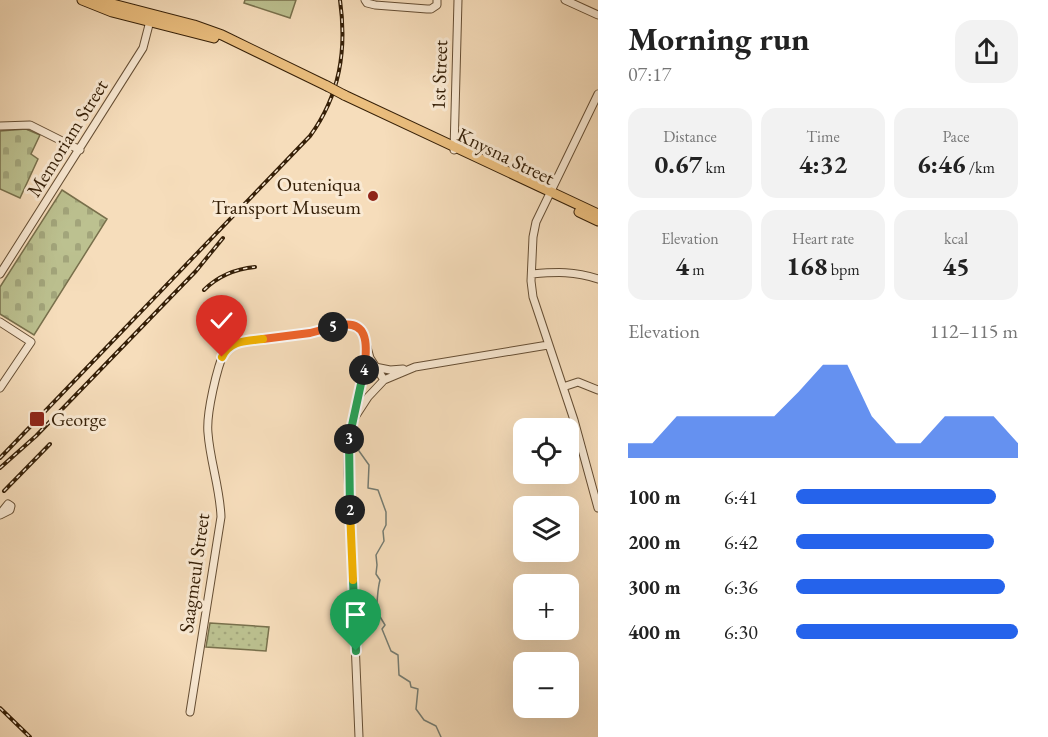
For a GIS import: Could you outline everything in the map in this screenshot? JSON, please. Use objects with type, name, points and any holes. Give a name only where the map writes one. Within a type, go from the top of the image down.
[{"type":"highway","points":[[82,0],[112,12],[151,18]]},
{"type":"highway","points":[[97,0],[151,18]]},
{"type":"highway","name":"Knysna Street","points":[[151,18],[247,49],[549,194],[598,221]]},
{"type":"highway","name":"Knysna Street","points":[[549,194],[598,214]]},
{"type":"street","points":[[365,0],[375,5],[427,9],[434,7],[437,0]]},
{"type":"street","name":"1st Street","points":[[454,148],[458,0]]},
{"type":"street","points":[[565,0],[598,15]]},
{"type":"street","name":"Memoriam Street","points":[[0,274],[143,48],[151,18]]},
{"type":"street","points":[[598,94],[549,194],[534,231],[532,274],[534,300],[574,420],[598,508]]},
{"type":"street","points":[[0,126],[30,125],[80,150]]},
{"type":"street","points":[[532,274],[575,272],[598,279]]},
{"type":"street","points":[[0,321],[31,342],[0,388]]},
{"type":"street","name":"Saagmeul Street","points":[[190,712],[221,517],[207,426],[225,350],[235,344],[310,333],[345,324],[353,325],[361,330],[369,358],[384,380]]},
{"type":"street","points":[[375,367],[390,370],[415,367],[548,345]]},
{"type":"street","points":[[359,737],[348,442],[367,350]]},
{"type":"street","points":[[355,417],[368,397],[384,380],[415,367]]},
{"type":"street","points":[[562,387],[578,382],[598,390]]},
{"type":"green space","points":[[245,0],[296,0],[290,18],[244,3]]},
{"type":"green space","points":[[26,129],[40,135],[31,154],[38,159],[20,198],[0,189],[0,131]]},
{"type":"green space","points":[[62,190],[107,219],[34,335],[0,314],[0,287]]},
{"type":"green space","points":[[210,623],[269,627],[266,651],[206,647]]},
{"type":"waterway","points":[[355,439],[359,451],[369,465],[368,488],[378,490],[386,512],[384,541],[376,555],[376,574],[380,580],[376,610],[385,625],[382,629],[391,651],[398,655],[399,675],[410,682],[411,687],[418,689],[416,709],[424,720],[436,726],[441,737]]},
{"type":"railway","points":[[0,458],[310,136],[328,104],[339,71],[342,37],[340,0]]},
{"type":"railway","points":[[0,468],[36,436],[196,271],[223,238]]},
{"type":"railway","points":[[204,290],[227,274],[255,267]]},
{"type":"railway","points":[[4,491],[50,444]]},
{"type":"railway","points":[[0,708],[30,737]]},
{"type":"place","name":"Outeniqua Transport Museum","points":[[373,196]]},
{"type":"place","name":"George","points":[[37,419]]},
{"type":"route","points":[[222,357],[225,350],[235,344],[310,333],[345,324],[358,327],[363,333],[367,350],[363,382],[348,442],[356,651]]}]
